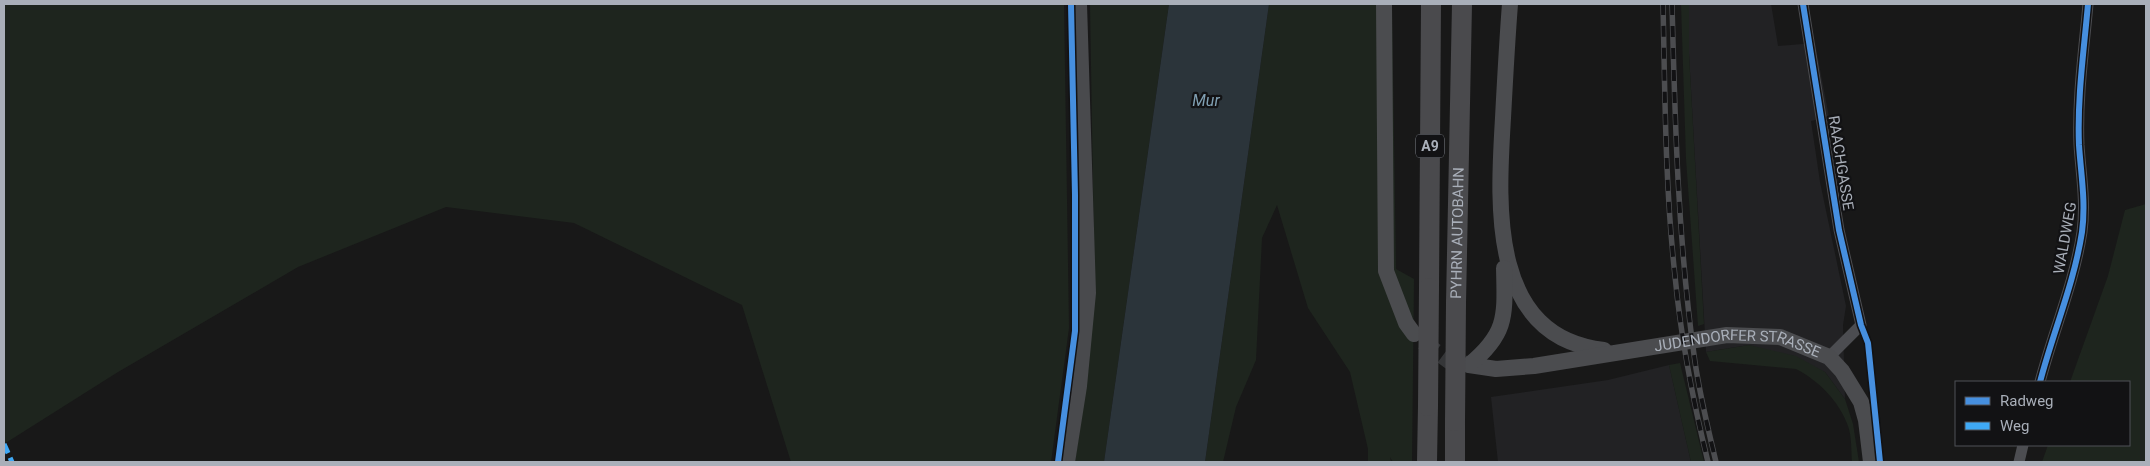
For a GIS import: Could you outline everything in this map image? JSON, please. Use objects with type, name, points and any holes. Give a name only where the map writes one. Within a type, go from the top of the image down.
[{"type":"highway","name":"PYHRN AUTOBAHN","points":[[1427,462],[1431,4]]},
{"type":"highway","name":"PYHRN AUTOBAHN","points":[[1455,462],[1462,4]]},
{"type":"main road","points":[[1066,462],[1078,386],[1087,293],[1078,4]]},
{"type":"main road","points":[[1384,4],[1386,271],[1406,323],[1414,334]]},
{"type":"main road","points":[[1510,4],[1500,182],[1503,244],[1519,293],[1537,319],[1563,338],[1576,344],[1619,351]]},
{"type":"main road","name":"JUDENDORFER STRASSE","points":[[1503,244],[1504,317],[1493,342],[1469,364],[1496,369],[1534,366],[1726,335],[1780,337],[1823,354],[1847,379],[1861,402],[1866,420],[1871,462]]},
{"type":"street","name":"RAACHGASSE","points":[[1803,4],[1839,230],[1861,325],[1823,354]]},
{"type":"street","name":"WALDWEG","points":[[2040,381],[2048,353],[2062,317],[2082,233],[2085,201],[2079,144],[2088,4]]},
{"type":"street","points":[[2019,462],[2023,446]]},
{"type":"shaded area","points":[[4,4],[1064,4],[1069,328],[1051,462],[791,462],[742,305],[574,223],[446,207],[298,267],[118,372],[4,444]]},
{"type":"shaded area","points":[[1090,4],[1169,4],[1104,462],[1075,462],[1089,365],[1094,249]]},
{"type":"shaded area","points":[[1269,4],[1392,4],[1396,269],[1414,279],[1412,462],[1393,462],[1390,457],[1391,462],[1368,462],[1368,449],[1350,372],[1308,308],[1277,205],[1262,238],[1256,360],[1236,407],[1223,462],[1205,462]]},
{"type":"shaded area","points":[[1681,4],[1689,4],[1689,54],[1704,324],[1698,326],[1686,159]]},
{"type":"shaded area","points":[[1689,4],[1771,4],[1778,46],[1815,43],[1829,117],[1811,121],[1820,182],[1846,306],[1843,325],[1845,399],[1825,372],[1749,345],[1706,352],[1689,54]]},
{"type":"shaded area","points":[[2146,204],[2146,462],[2042,462],[2048,446],[2130,446],[2130,381],[2070,381],[2108,276],[2125,210]]},
{"type":"shaded area","points":[[1749,345],[1796,356],[1825,372],[1845,399],[1853,424],[1859,462],[1852,462],[1851,439],[1844,417],[1834,400],[1813,379],[1796,369],[1710,361],[1706,352]]},
{"type":"shaded area","points":[[1680,363],[1704,462],[1691,462],[1669,365]]},
{"type":"shaded area","points":[[1669,365],[1691,462],[1498,462],[1491,397],[1608,380]]},
{"type":"water","name":"Mur","points":[[1169,4],[1269,4],[1205,462],[1104,462]]},
{"type":"tunnel","points":[[1423,342],[1449,361],[1467,364]]},
{"type":"railway","points":[[1663,4],[1667,174],[1675,276],[1688,370],[1708,462]]},
{"type":"railway","points":[[1672,4],[1676,139],[1689,317],[1697,375],[1716,462]]},
{"type":"marked path","points":[[4,444],[12,462]]},
{"type":"cycle path","points":[[1058,462],[1075,331],[1075,195],[1071,4]]},
{"type":"cycle path","points":[[1803,4],[1839,230],[1861,325],[1868,343],[1880,462]]},
{"type":"cycle path","points":[[2040,381],[2069,289],[2082,232],[2083,199],[2079,145],[2079,110],[2088,4]]}]
